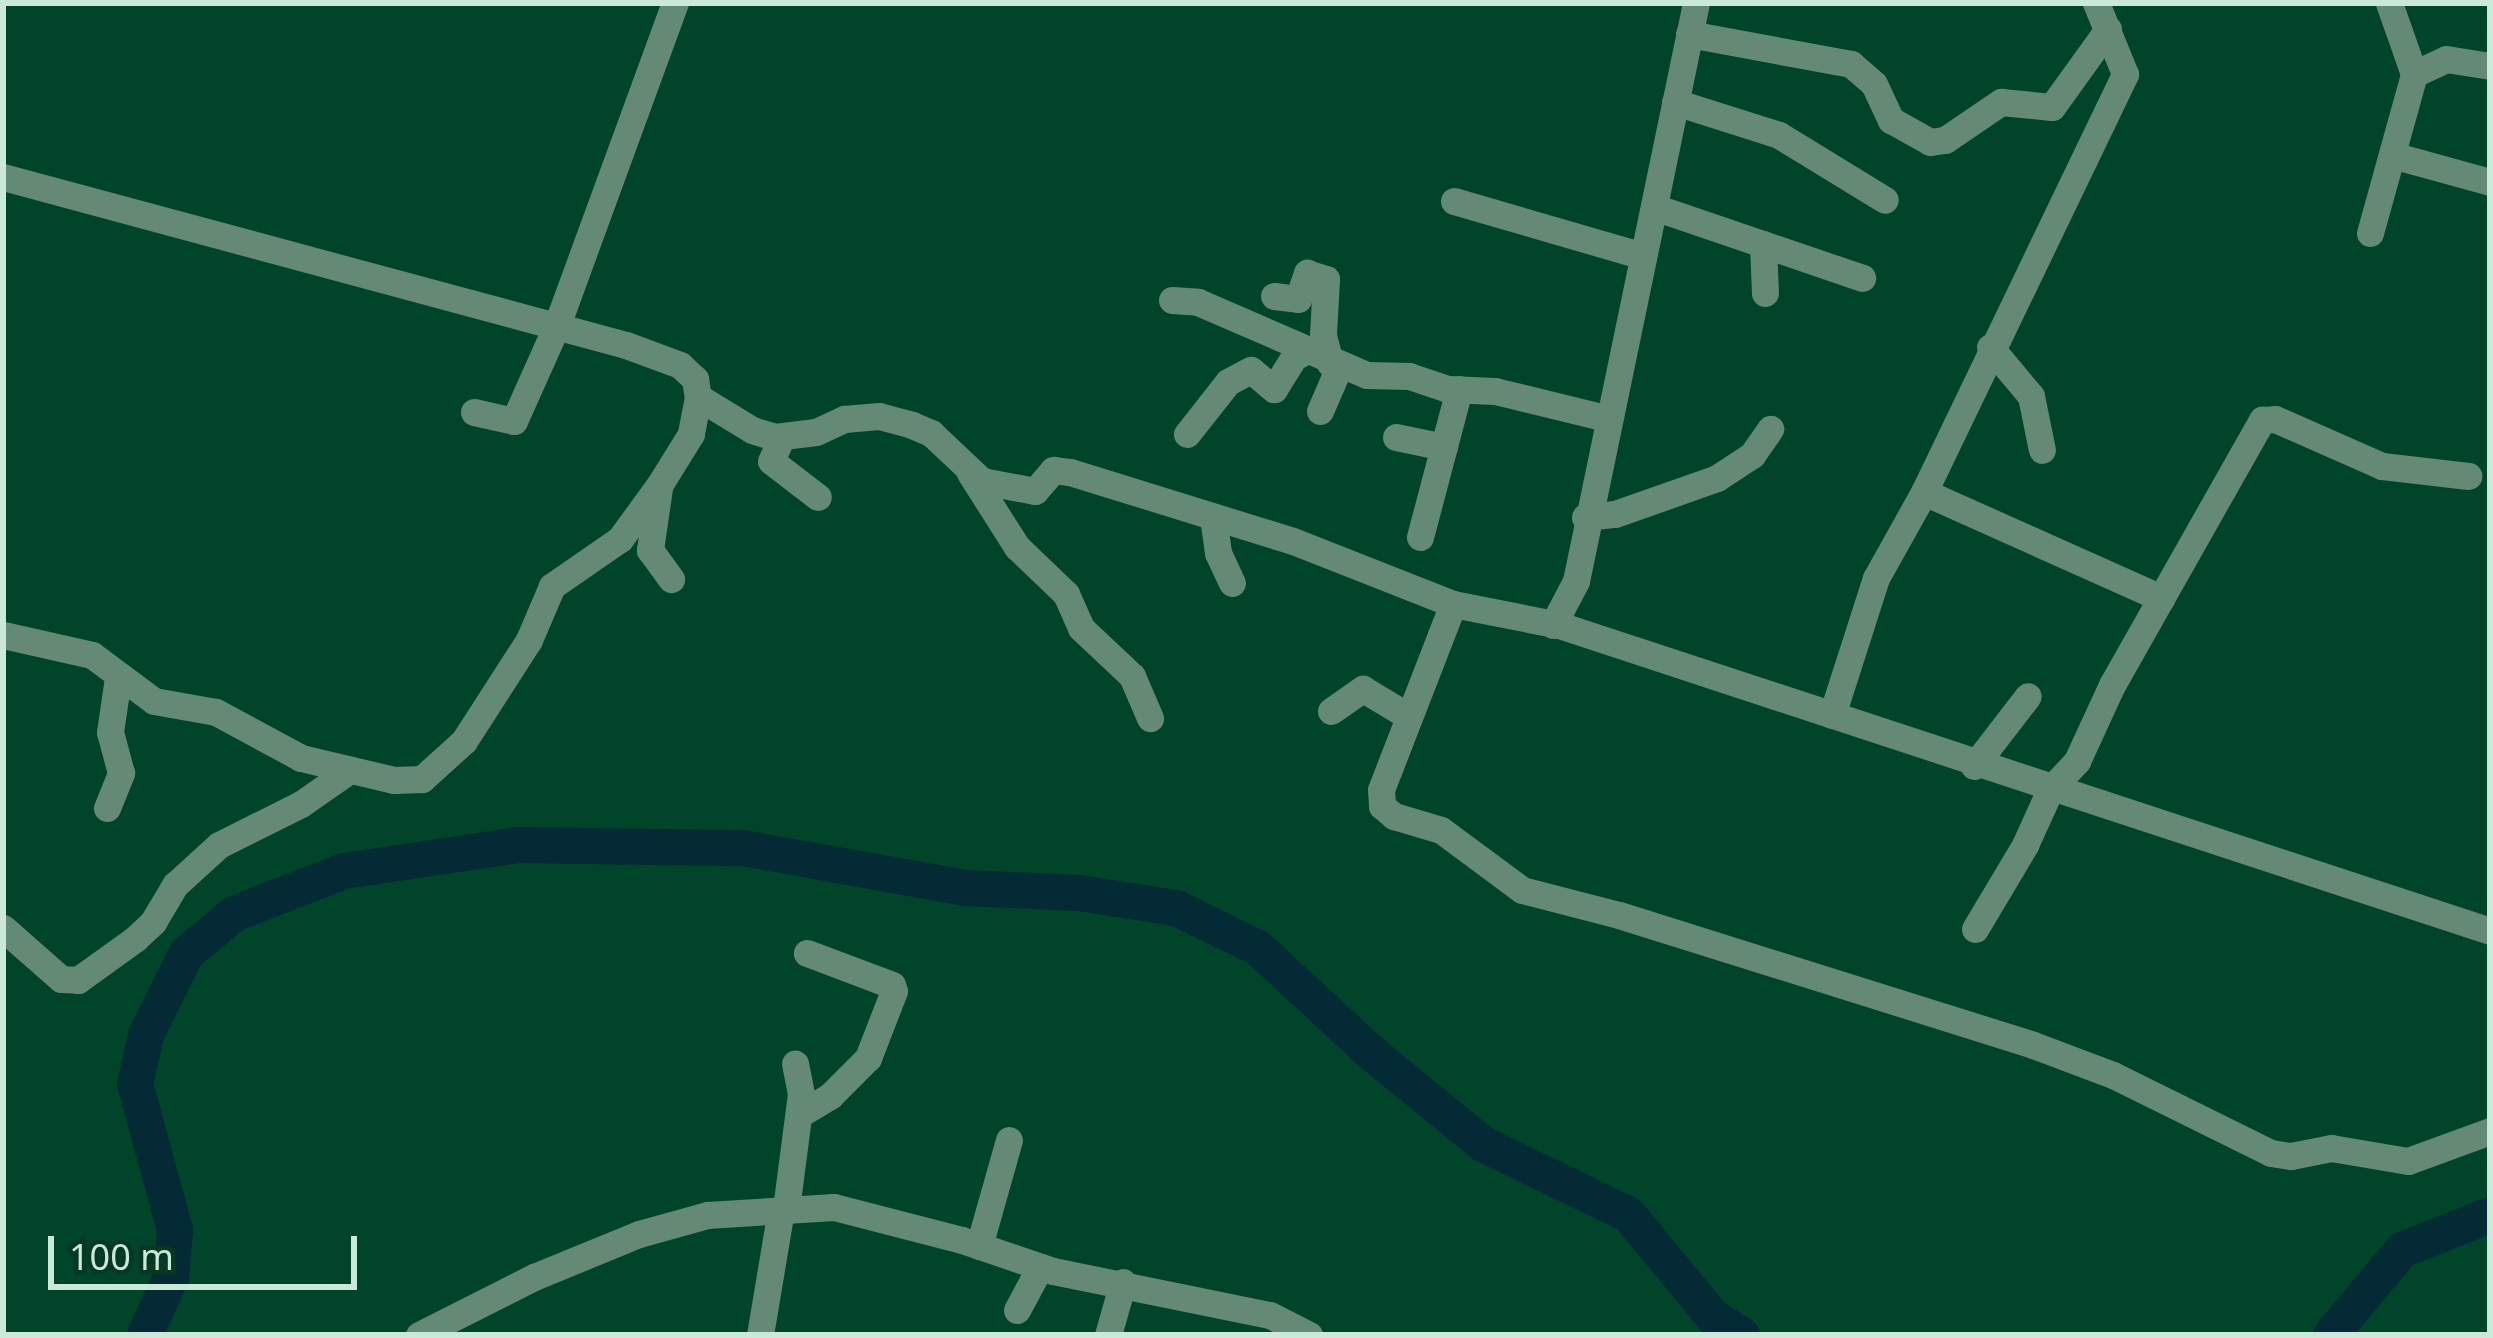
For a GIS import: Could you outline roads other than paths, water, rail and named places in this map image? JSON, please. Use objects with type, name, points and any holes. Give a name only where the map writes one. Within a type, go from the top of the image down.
[{"type":"street","points":[[474,412],[514,421],[557,325],[675,3]]},
{"type":"street","points":[[1553,625],[1576,580],[1606,418],[1696,3]]},
{"type":"street","points":[[1832,716],[1863,611],[2125,74],[2096,3]]},
{"type":"street","points":[[2370,233],[2414,74],[2389,3]]},
{"type":"street","points":[[1689,34],[1851,64],[1874,85],[1891,120],[1930,142],[1945,140],[2001,102],[2022,100],[2052,107],[2108,29]]},
{"type":"street","points":[[2414,74],[2446,59],[2490,66]]},
{"type":"street","points":[[1675,102],[1779,135],[1885,200]]},
{"type":"street","points":[[2392,155],[2490,182]]},
{"type":"street","points":[[3,177],[557,325],[680,365],[695,379],[698,398],[691,434],[660,484],[620,539],[552,586],[529,640],[453,754],[422,779],[394,780],[302,758],[216,712],[154,701],[92,655],[3,635]]},
{"type":"street","points":[[1454,201],[1643,256]]},
{"type":"street","points":[[1654,207],[1862,278]]},
{"type":"street","points":[[1763,244],[1765,293]]},
{"type":"street","points":[[1274,296],[1298,299],[1306,273],[1326,279],[1320,411]]},
{"type":"street","points":[[1172,299],[1217,310],[1324,361]]},
{"type":"street","points":[[1990,347],[2031,397],[2042,450]]},
{"type":"street","points":[[1187,434],[1228,382],[1251,370],[1274,389],[1294,358],[1495,392],[1606,418]]},
{"type":"street","points":[[1420,537],[1459,389]]},
{"type":"street","points":[[698,398],[752,430],[781,438],[816,432],[844,419],[879,416],[931,433],[970,473],[1017,547],[1066,594],[1081,628],[1132,676],[1150,718]]},
{"type":"street","points":[[1975,928],[2026,845],[2050,790],[2077,761],[2186,550],[2262,420],[2276,419],[2383,466],[2468,476]]},
{"type":"street","points":[[1586,518],[1615,514],[1717,478],[1751,455],[1770,429]]},
{"type":"street","points":[[1396,437],[1444,447]]},
{"type":"street","points":[[781,438],[771,461],[818,497]]},
{"type":"street","points":[[970,473],[1035,491],[1053,470],[1070,472],[1213,517],[1453,604],[1553,625],[2490,931]]},
{"type":"street","points":[[660,484],[650,550],[671,579]]},
{"type":"street","points":[[1924,492],[2161,598]]},
{"type":"street","points":[[1213,517],[1218,553],[1232,583]]},
{"type":"street","points":[[1453,604],[1381,790],[1382,806],[1394,817],[1441,830],[1522,890],[1603,910],[2033,1045],[2114,1076],[2271,1153],[2291,1156],[2331,1148],[2408,1162],[2490,1131]]},
{"type":"street","points":[[107,808],[121,777],[110,732],[118,678]]},
{"type":"street","points":[[1331,711],[1363,688],[1408,716]]},
{"type":"street","points":[[1974,766],[2028,696]]},
{"type":"street","points":[[3,928],[61,979],[78,980],[154,922],[175,885],[219,845],[301,804],[350,770]]},
{"type":"street","points":[[800,1114],[830,1096],[868,1058],[894,991],[892,985],[807,953]]},
{"type":"street","points":[[760,1335],[800,1114],[795,1064]]},
{"type":"street","points":[[979,1246],[1009,1140]]},
{"type":"street","points":[[419,1335],[534,1277],[639,1234],[707,1215],[834,1207],[1040,1267],[1270,1315],[1309,1335]]},
{"type":"street","points":[[1017,1310],[1040,1267]]},
{"type":"street","points":[[1108,1335],[1123,1282]]},
{"type":"waterway","points":[[145,1335],[171,1277],[175,1230],[135,1084],[146,1035],[186,954],[234,914],[344,871],[517,845],[743,848],[965,888],[1079,893],[1176,908],[1258,948],[1374,1055],[1483,1144],[1629,1215],[1713,1317],[1742,1335]]},
{"type":"waterway","points":[[2331,1335],[2402,1250],[2490,1215]]}]
